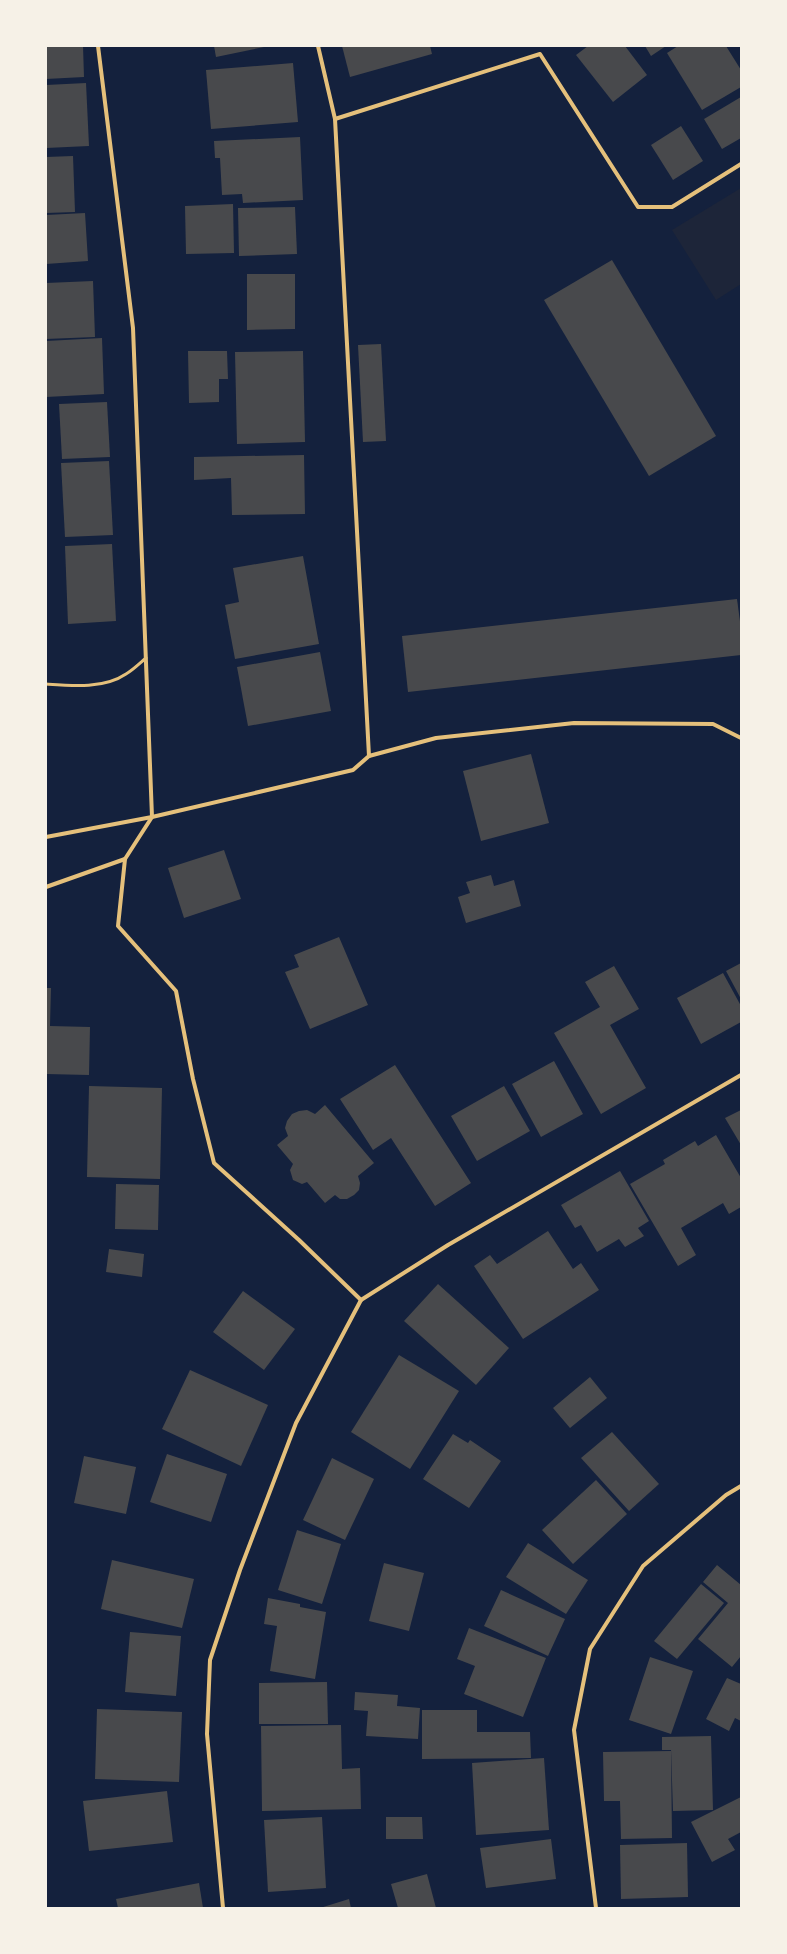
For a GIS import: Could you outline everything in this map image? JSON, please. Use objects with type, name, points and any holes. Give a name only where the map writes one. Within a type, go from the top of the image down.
[{"type":"street","points":[[98,46],[133,328],[152,817],[125,859],[118,926],[176,991],[193,1080],[214,1163],[299,1240],[361,1300]]},
{"type":"street","points":[[318,46],[335,119],[369,756]]},
{"type":"street","points":[[335,119],[540,54],[638,207],[672,207],[741,164]]},
{"type":"street","points":[[46,837],[152,817],[353,770],[369,756],[436,738],[574,723],[713,724],[741,738]]},
{"type":"street","points":[[46,887],[125,859]]},
{"type":"street","points":[[223,1908],[207,1734],[210,1660],[240,1570],[296,1423],[361,1300],[448,1245],[741,1075]]},
{"type":"street","points":[[596,1908],[574,1730],[590,1649],[643,1566],[726,1495],[741,1486]]},
{"type":"lane","points":[[46,684],[87,685],[111,682],[126,674],[146,658]]},
{"type":"shaded area","points":[[741,188],[741,284],[716,300],[672,230]]},
{"type":"building","points":[[46,46],[83,46],[84,77],[46,79]]},
{"type":"building","points":[[214,46],[264,46],[264,47],[216,57]]},
{"type":"building","points":[[342,46],[430,46],[432,54],[350,77]]},
{"type":"building","points":[[588,46],[625,46],[647,75],[613,102],[576,55]]},
{"type":"building","points":[[645,46],[666,46],[651,56]]},
{"type":"building","points":[[678,46],[726,46],[741,70],[741,87],[702,110],[667,53]]},
{"type":"building","points":[[293,63],[298,122],[211,129],[206,70]]},
{"type":"building","points":[[86,83],[89,146],[46,148],[46,85]]},
{"type":"building","points":[[741,97],[741,138],[722,149],[704,119]]},
{"type":"building","points":[[681,126],[703,161],[673,180],[651,145]]},
{"type":"building","points":[[300,137],[303,200],[243,203],[242,194],[222,195],[220,158],[215,158],[214,141]]},
{"type":"building","points":[[73,156],[75,212],[46,213],[46,157]]},
{"type":"building","points":[[233,204],[234,253],[186,254],[185,206]]},
{"type":"building","points":[[295,207],[297,254],[239,256],[238,208]]},
{"type":"building","points":[[85,213],[88,261],[46,264],[46,215]]},
{"type":"building","points":[[612,260],[716,436],[649,476],[544,300]]},
{"type":"building","points":[[247,274],[295,274],[295,329],[247,330]]},
{"type":"building","points":[[93,281],[95,337],[46,339],[46,283]]},
{"type":"building","points":[[102,338],[104,394],[46,397],[46,341]]},
{"type":"building","points":[[381,344],[386,441],[363,442],[358,345]]},
{"type":"building","points":[[188,351],[227,351],[228,379],[219,379],[219,402],[189,403]]},
{"type":"building","points":[[303,351],[305,442],[237,444],[235,352]]},
{"type":"building","points":[[107,402],[110,457],[62,459],[59,404]]},
{"type":"building","points":[[304,455],[305,514],[232,515],[231,478],[194,480],[194,457]]},
{"type":"building","points":[[109,461],[113,535],[65,537],[61,463]]},
{"type":"building","points":[[112,544],[116,621],[68,624],[65,546]]},
{"type":"building","points":[[303,556],[319,644],[235,659],[225,605],[239,602],[233,568]]},
{"type":"building","points":[[737,599],[741,629],[741,655],[408,692],[402,636]]},
{"type":"building","points":[[320,652],[331,711],[248,726],[237,667]]},
{"type":"building","points":[[531,754],[549,823],[481,841],[463,771]]},
{"type":"building","points":[[224,850],[241,899],[184,918],[168,868]]},
{"type":"building","points":[[491,875],[494,886],[514,880],[521,906],[466,923],[458,897],[470,893],[466,882]]},
{"type":"building","points":[[339,937],[368,1005],[310,1029],[285,972],[299,967],[294,955]]},
{"type":"building","points":[[741,963],[741,999],[726,971]]},
{"type":"building","points":[[614,966],[639,1009],[610,1025],[646,1088],[601,1114],[554,1033],[600,1007],[585,982]]},
{"type":"building","points":[[723,973],[741,1006],[741,1022],[701,1044],[677,998]]},
{"type":"building","points":[[46,988],[51,988],[50,1026],[90,1027],[89,1075],[46,1074]]},
{"type":"building","points":[[554,1061],[583,1114],[541,1137],[512,1084]]},
{"type":"building","points":[[395,1065],[471,1183],[435,1206],[391,1138],[373,1150],[340,1099]]},
{"type":"building","points":[[89,1086],[162,1088],[160,1179],[87,1177]]},
{"type":"building","points":[[504,1086],[530,1131],[477,1161],[451,1116]]},
{"type":"building","points":[[325,1105],[374,1163],[358,1176],[360,1183],[359,1190],[354,1195],[347,1199],[340,1199],[335,1195],[325,1203],[307,1182],[302,1184],[293,1180],[290,1170],[293,1164],[277,1145],[288,1136],[285,1128],[287,1121],[292,1114],[307,1110],[315,1114]]},
{"type":"building","points":[[741,1110],[741,1145],[725,1118]]},
{"type":"building","points":[[716,1135],[741,1178],[741,1207],[729,1214],[723,1203],[681,1228],[696,1255],[678,1266],[630,1184],[665,1164],[663,1160],[695,1141],[698,1146]]},
{"type":"building","points":[[620,1171],[649,1221],[638,1228],[644,1236],[625,1247],[619,1239],[597,1252],[581,1225],[575,1228],[561,1205]]},
{"type":"building","points":[[116,1184],[159,1185],[158,1230],[115,1229]]},
{"type":"building","points":[[548,1231],[573,1269],[581,1263],[599,1290],[523,1339],[474,1266],[490,1255],[497,1264]]},
{"type":"building","points":[[109,1249],[144,1254],[142,1277],[106,1272]]},
{"type":"building","points":[[438,1284],[509,1348],[476,1385],[404,1321]]},
{"type":"building","points":[[243,1291],[295,1329],[264,1370],[213,1332]]},
{"type":"building","points":[[399,1355],[459,1391],[410,1469],[351,1432]]},
{"type":"building","points":[[190,1370],[268,1405],[241,1466],[162,1429]]},
{"type":"building","points":[[590,1377],[607,1398],[570,1428],[553,1408]]},
{"type":"building","points":[[612,1432],[659,1484],[629,1511],[581,1458]]},
{"type":"building","points":[[453,1434],[468,1443],[470,1440],[501,1461],[469,1508],[423,1479]]},
{"type":"building","points":[[167,1454],[227,1474],[211,1522],[150,1502]]},
{"type":"building","points":[[84,1456],[136,1467],[126,1514],[74,1503]]},
{"type":"building","points":[[332,1458],[374,1479],[345,1540],[303,1520]]},
{"type":"building","points":[[596,1480],[627,1514],[573,1564],[542,1530]]},
{"type":"building","points":[[297,1530],[341,1544],[322,1604],[278,1590]]},
{"type":"building","points":[[528,1543],[588,1580],[566,1614],[506,1577]]},
{"type":"building","points":[[112,1560],[194,1579],[182,1628],[101,1609]]},
{"type":"building","points":[[384,1563],[424,1573],[409,1631],[369,1621]]},
{"type":"building","points":[[717,1565],[741,1585],[741,1656],[732,1667],[698,1639],[728,1603],[703,1582]]},
{"type":"building","points":[[701,1584],[724,1603],[677,1659],[654,1641]]},
{"type":"building","points":[[501,1590],[565,1619],[548,1656],[484,1626]]},
{"type":"building","points":[[268,1598],[300,1604],[300,1607],[326,1612],[315,1679],[270,1671],[277,1626],[264,1624]]},
{"type":"building","points":[[469,1628],[546,1658],[523,1717],[464,1694],[475,1666],[457,1659]]},
{"type":"building","points":[[130,1632],[181,1636],[176,1696],[125,1692]]},
{"type":"building","points":[[650,1657],[693,1671],[671,1734],[629,1720]]},
{"type":"building","points":[[727,1678],[741,1684],[741,1721],[735,1718],[729,1731],[706,1719]]},
{"type":"building","points":[[327,1682],[328,1724],[259,1724],[259,1683]]},
{"type":"building","points":[[355,1692],[398,1695],[397,1706],[420,1708],[418,1739],[366,1736],[368,1711],[354,1710]]},
{"type":"building","points":[[97,1709],[182,1712],[179,1782],[95,1779]]},
{"type":"building","points":[[422,1710],[477,1710],[477,1732],[530,1732],[531,1758],[422,1759]]},
{"type":"building","points":[[341,1725],[342,1769],[360,1768],[361,1809],[262,1811],[261,1726]]},
{"type":"building","points":[[711,1736],[713,1810],[673,1811],[671,1750],[662,1750],[662,1737]]},
{"type":"building","points":[[671,1751],[672,1838],[621,1839],[620,1801],[604,1801],[603,1752]]},
{"type":"building","points":[[544,1758],[549,1830],[476,1835],[472,1763]]},
{"type":"building","points":[[167,1791],[173,1842],[89,1851],[83,1801]]},
{"type":"building","points":[[741,1797],[741,1832],[728,1839],[735,1850],[712,1862],[691,1822]]},
{"type":"building","points":[[322,1817],[326,1888],[268,1892],[264,1820]]},
{"type":"building","points":[[386,1817],[422,1817],[423,1839],[386,1839]]},
{"type":"building","points":[[551,1839],[556,1879],[486,1888],[480,1848]]},
{"type":"building","points":[[687,1843],[688,1897],[621,1899],[620,1845]]},
{"type":"building","points":[[427,1874],[436,1908],[398,1908],[391,1884]]},
{"type":"building","points":[[199,1883],[203,1908],[118,1908],[116,1899]]},
{"type":"building","points":[[349,1899],[351,1908],[320,1908]]}]
